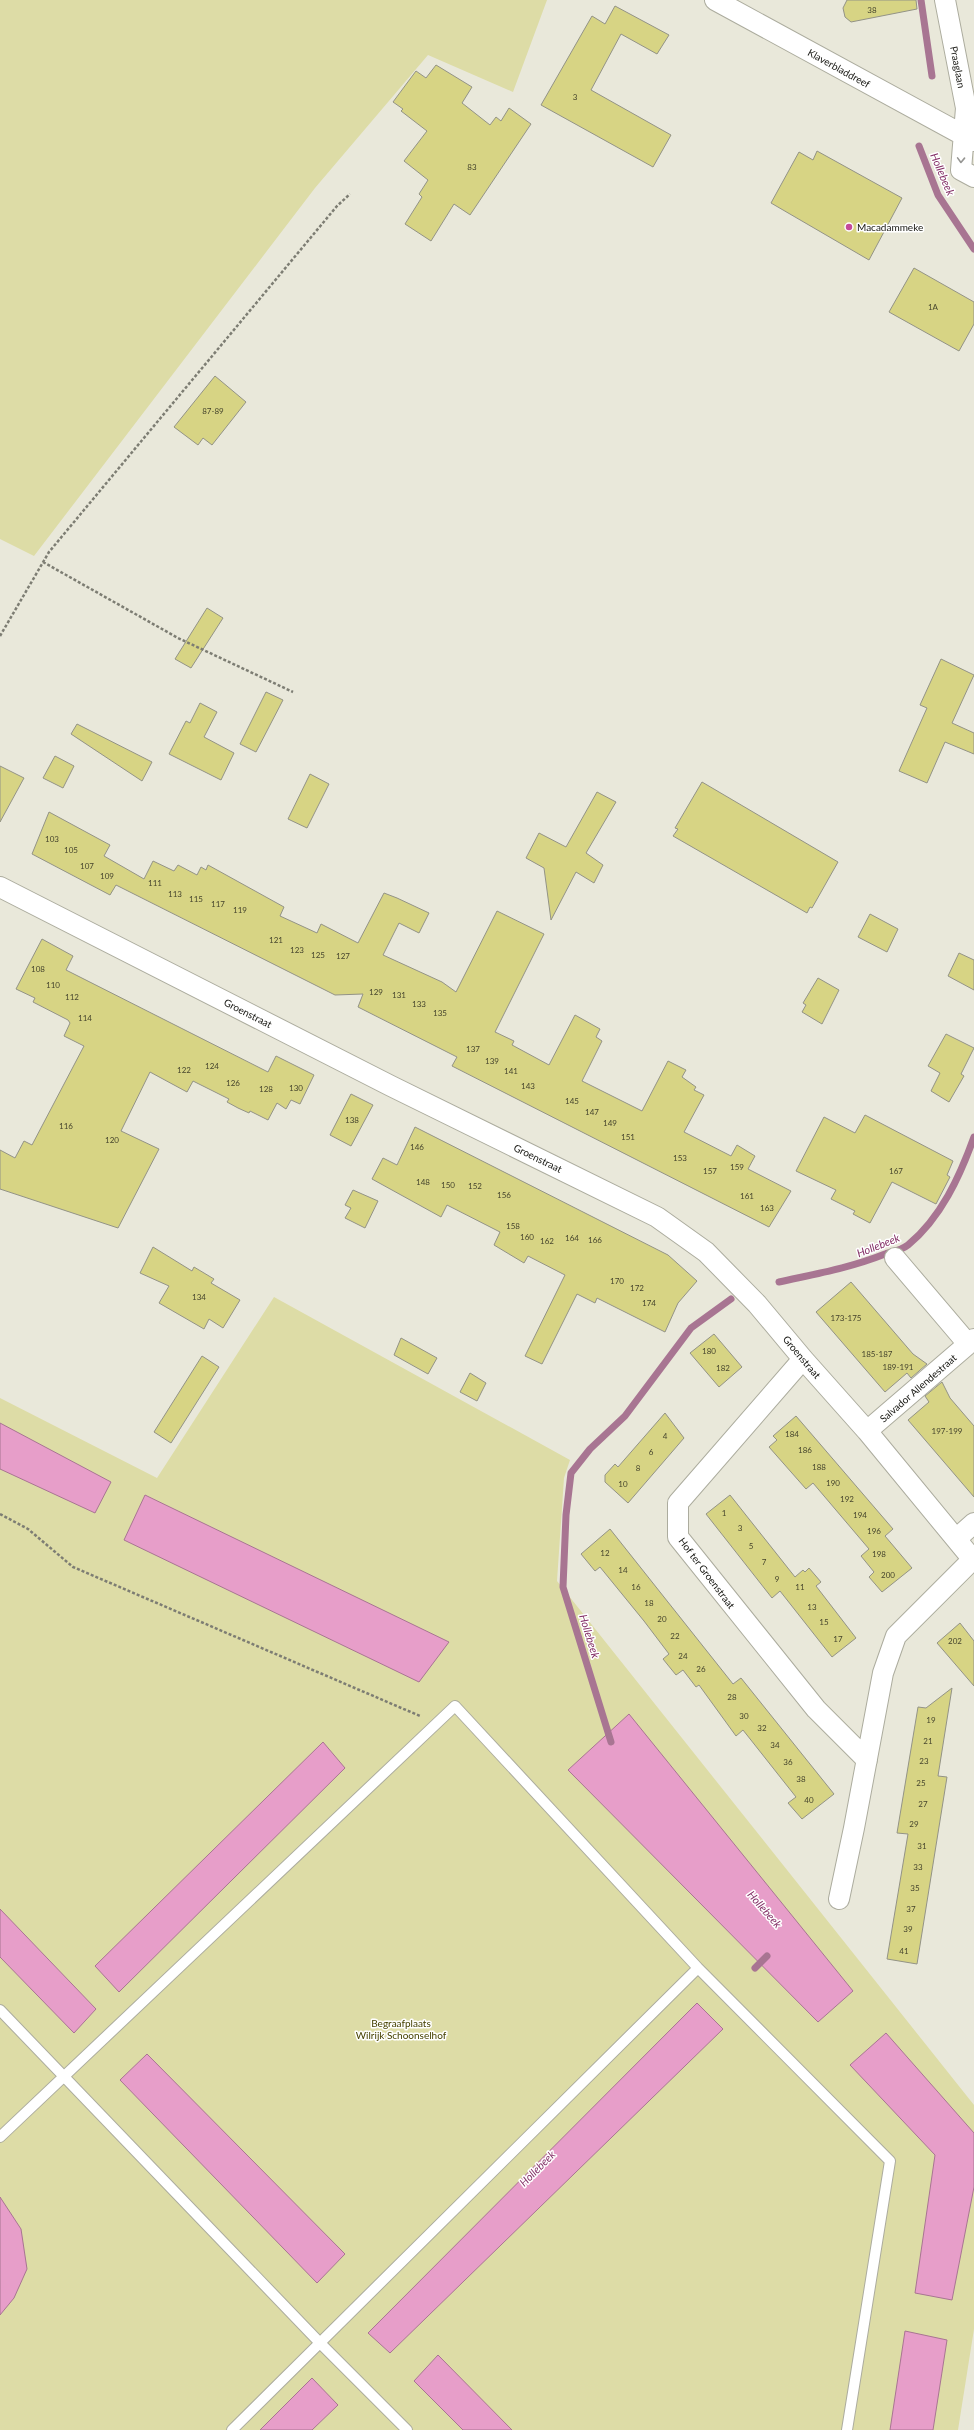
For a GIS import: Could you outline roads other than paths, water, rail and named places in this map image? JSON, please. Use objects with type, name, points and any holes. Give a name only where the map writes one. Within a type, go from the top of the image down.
[{"type":"street","name":"Klaverbladdreef","points":[[715,0],[968,138]]},
{"type":"street","name":"Praaglaan","points":[[945,0],[966,108],[968,138]]},
{"type":"street","points":[[968,138],[961,170],[974,177]]},
{"type":"street","name":"Groenstraat","points":[[0,887],[384,1082],[657,1218],[706,1252],[757,1304],[803,1359],[867,1431],[973,1560]]},
{"type":"street","name":"Salvador Allendestraat","points":[[867,1431],[971,1341],[895,1258]]},
{"type":"street","name":"Hof ter Groenstraat","points":[[803,1359],[678,1502],[678,1537],[816,1709],[867,1760]]},
{"type":"street","points":[[956,1539],[974,1523]]},
{"type":"street","points":[[839,1899],[883,1673],[896,1636],[973,1560]]},
{"type":"lane","points":[[0,2137],[455,1706],[698,1968],[890,2162],[846,2430]]},
{"type":"lane","points":[[232,2430],[321,2344],[698,1968]]},
{"type":"lane","points":[[0,2010],[321,2344],[407,2430]]},
{"type":"water","points":[[0,1423],[111,1482],[95,1513],[0,1469]]},
{"type":"water","points":[[145,1495],[449,1642],[419,1682],[124,1540]]},
{"type":"water","points":[[629,1714],[853,1991],[818,2022],[568,1770]]},
{"type":"water","points":[[323,1742],[345,1768],[119,1992],[95,1966]]},
{"type":"water","points":[[0,1909],[96,2009],[74,2033],[0,1957]]},
{"type":"water","points":[[697,2003],[723,2029],[390,2353],[368,2333]]},
{"type":"water","points":[[886,2033],[974,2133],[974,2187],[952,2300],[915,2293],[935,2155],[850,2065]]},
{"type":"water","points":[[147,2054],[345,2254],[317,2283],[120,2080]]},
{"type":"water","points":[[0,2197],[21,2229],[27,2269],[14,2298],[0,2315]]},
{"type":"water","points":[[905,2331],[947,2340],[933,2430],[890,2430]]},
{"type":"water","points":[[438,2355],[512,2430],[463,2430],[414,2381]]},
{"type":"water","points":[[312,2378],[338,2405],[312,2430],[260,2430]]},
{"type":"waterway","name":"Hollebeek","points":[[921,0],[932,76]]},
{"type":"waterway","name":"Hollebeek","points":[[919,146],[938,195],[974,249]]},
{"type":"waterway","name":"Hollebeek","points":[[779,1282],[859,1263],[906,1247],[920,1234],[940,1209],[956,1181],[974,1137]]},
{"type":"waterway","name":"Hollebeek","points":[[611,1742],[563,1587],[566,1515],[571,1473],[590,1449],[625,1416],[691,1328],[731,1299]]},
{"type":"waterway","name":"Hollebeek","points":[[755,1968],[767,1956]]},
{"type":"place","name":"Macadammeke","points":[[849,227]]},
{"type":"park label","name":"Begraafplaats Wilrijk Schoonselhof","points":[[401,2028]]}]
